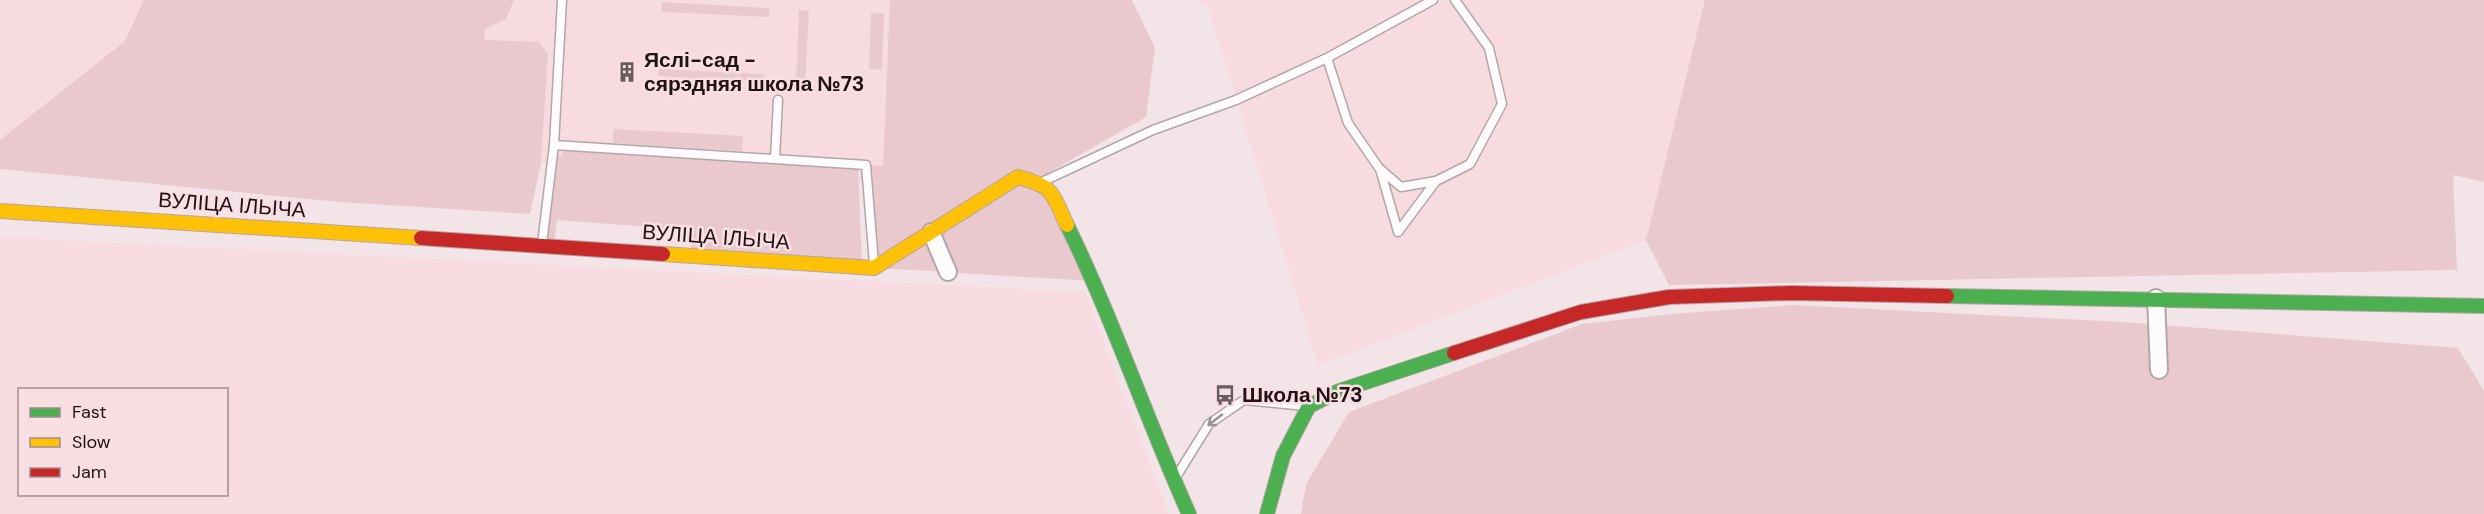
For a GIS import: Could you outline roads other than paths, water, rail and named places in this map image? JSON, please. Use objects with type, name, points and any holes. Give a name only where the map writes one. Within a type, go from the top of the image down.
[{"type":"street","points":[[874,268],[1018,177],[1041,183],[1049,189],[1094,281],[1161,451],[1175,478],[1189,514]]},
{"type":"street","name":"ВУЛІЦА ІЛЬІЧА","points":[[0,211],[874,268]]},
{"type":"street","points":[[931,232],[948,272]]},
{"type":"street","points":[[1267,514],[1283,456],[1309,406],[1339,391],[1581,312],[1669,297],[1791,293],[2156,298],[2484,306]]},
{"type":"street","points":[[2156,298],[2159,370]]},
{"type":"lane","points":[[542,247],[554,145],[562,0]]},
{"type":"lane","points":[[1041,183],[1154,130],[1236,100],[1327,58],[1433,0]]},
{"type":"lane","points":[[1327,58],[1348,123],[1379,168],[1401,188],[1436,181],[1470,164],[1502,104],[1489,48],[1455,0]]},
{"type":"lane","points":[[775,159],[778,100]]},
{"type":"lane","points":[[554,145],[866,165],[874,268]]},
{"type":"lane","points":[[1379,168],[1398,232],[1436,181]]},
{"type":"lane","points":[[1175,478],[1209,424],[1244,400],[1309,406]]},
{"type":"place","name":"Яслі-сад - сярэдняя школа №73","points":[[627,72]]},
{"type":"place","name":"Школа №73","points":[[1225,395]]}]
